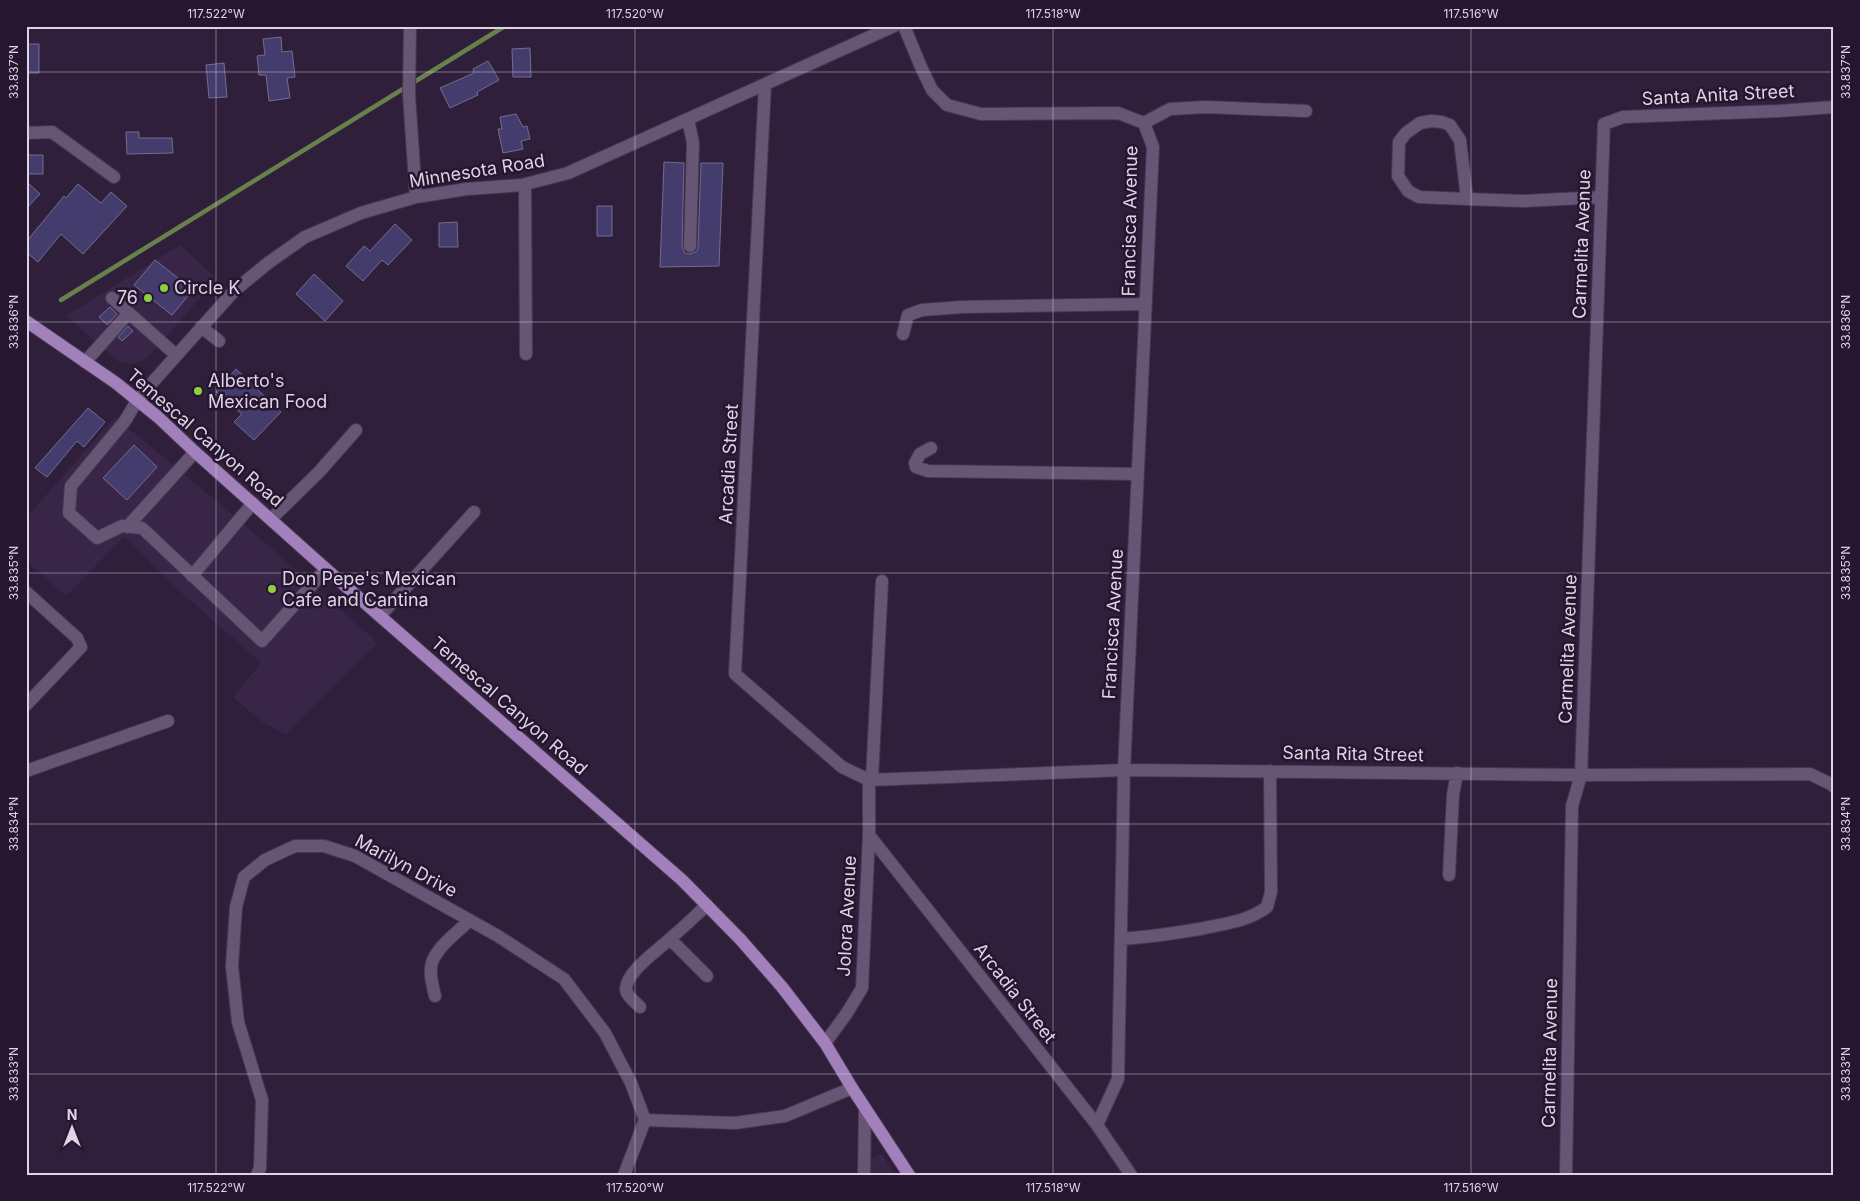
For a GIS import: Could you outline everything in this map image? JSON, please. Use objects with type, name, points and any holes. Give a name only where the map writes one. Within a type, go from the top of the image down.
[{"type":"main road","name":"Temescal Canyon Road","points":[[26,321],[138,399],[380,616],[682,880],[740,939],[782,987],[825,1043],[865,1109],[909,1175]]},
{"type":"street","points":[[410,26],[409,95],[416,197]]},
{"type":"street","name":"Minnesota Road","points":[[127,527],[122,526],[97,538],[69,513],[71,486],[125,421],[138,399],[234,291],[268,262],[305,237],[361,213],[416,197],[467,189],[525,185],[568,173],[894,26]]},
{"type":"street","points":[[904,26],[932,90],[947,105],[981,114],[1118,113],[1144,123],[1170,109],[1206,107],[1306,111]]},
{"type":"street","name":"Arcadia Street","points":[[765,85],[735,674],[842,767],[870,779]]},
{"type":"street","name":"Santa Anita Street","points":[[1604,124],[1622,117],[1834,107]]},
{"type":"street","points":[[688,120],[693,142],[690,246]]},
{"type":"street","points":[[1467,199],[1460,140],[1450,125],[1431,121],[1420,124],[1406,133],[1399,142],[1398,176],[1408,191],[1419,197],[1467,199],[1523,201],[1601,197]]},
{"type":"street","name":"Francisca Avenue","points":[[1097,1125],[1118,1079],[1124,770],[1153,146],[1144,123]]},
{"type":"street","name":"Carmelita Avenue","points":[[1566,1175],[1572,806],[1581,774],[1604,124]]},
{"type":"street","points":[[26,133],[52,132],[114,177]]},
{"type":"street","points":[[525,185],[526,354]]},
{"type":"street","points":[[112,298],[176,355]]},
{"type":"street","points":[[903,334],[908,315],[922,310],[962,307],[1146,304]]},
{"type":"street","points":[[85,362],[129,313]]},
{"type":"street","points":[[201,327],[219,342]]},
{"type":"street","points":[[271,519],[319,472],[356,430]]},
{"type":"street","points":[[930,448],[920,454],[915,463],[916,467],[928,471],[1138,474]]},
{"type":"street","points":[[127,527],[195,452]]},
{"type":"street","points":[[192,576],[253,503]]},
{"type":"street","points":[[380,616],[474,512]]},
{"type":"street","points":[[127,527],[142,528],[262,641],[326,568]]},
{"type":"street","name":"Jolora Avenue","points":[[825,1043],[847,1013],[862,988],[870,779],[882,580]]},
{"type":"street","points":[[26,592],[77,638],[81,647],[26,705]]},
{"type":"street","points":[[26,771],[168,721]]},
{"type":"street","name":"Santa Rita Street","points":[[870,779],[1124,770],[1810,774],[1834,787]]},
{"type":"street","points":[[1121,939],[1170,935],[1240,921],[1256,915],[1267,907],[1271,892],[1270,771]]},
{"type":"street","points":[[1449,875],[1456,773]]},
{"type":"street","name":"Arcadia Street","points":[[869,835],[1097,1125],[1131,1175]]},
{"type":"street","name":"Marilyn Drive","points":[[257,1175],[260,1168],[262,1100],[238,1022],[232,966],[236,907],[244,876],[264,860],[295,846],[324,846],[355,856],[498,936],[564,980],[604,1033],[631,1083],[645,1120]]},
{"type":"street","points":[[640,1007],[626,992],[626,986],[636,970],[707,905]]},
{"type":"street","points":[[435,996],[430,967],[434,955],[442,945],[470,920]]},
{"type":"street","points":[[670,939],[707,976]]},
{"type":"street","points":[[624,1175],[645,1120],[735,1123],[785,1116],[852,1088]]},
{"type":"street","points":[[864,1175],[865,1109]]},
{"type":"shaded area","name":"76","points":[[180,245],[217,279],[147,358],[133,364],[119,362],[66,316]]},
{"type":"shaded area","points":[[115,417],[244,524],[378,643],[286,735],[262,722],[233,697],[261,663],[182,593],[124,537],[66,596],[26,561],[26,518]]},
{"type":"shaded area","points":[[882,1154],[895,1175],[870,1175],[871,1161],[875,1156]]},
{"type":"building","points":[[281,37],[282,52],[292,51],[295,77],[287,78],[290,98],[269,101],[266,75],[259,75],[257,56],[265,55],[263,39]]},
{"type":"building","points":[[26,44],[39,44],[39,73],[26,73]]},
{"type":"building","points":[[530,48],[531,77],[513,77],[512,49]]},
{"type":"building","points":[[488,61],[499,80],[477,92],[478,95],[450,108],[440,88],[474,73],[473,69]]},
{"type":"building","points":[[224,63],[227,97],[209,98],[206,65]]},
{"type":"building","points":[[516,114],[523,127],[527,126],[530,139],[521,141],[523,149],[503,153],[498,129],[502,129],[500,117]]},
{"type":"building","points":[[126,132],[139,132],[139,138],[172,138],[173,153],[127,154]]},
{"type":"building","points":[[26,155],[43,155],[43,174],[26,174]]},
{"type":"building","points":[[664,162],[684,163],[682,246],[685,253],[690,254],[697,251],[698,246],[701,163],[723,163],[719,266],[660,267]]},
{"type":"building","points":[[26,181],[40,194],[26,209]]},
{"type":"building","points":[[78,184],[101,203],[111,192],[127,206],[83,254],[61,234],[38,262],[26,252],[26,242],[64,196],[66,198]]},
{"type":"building","points":[[597,206],[612,206],[612,236],[597,236]]},
{"type":"building","points":[[457,222],[458,247],[439,247],[439,223]]},
{"type":"building","points":[[395,224],[412,240],[388,265],[382,260],[363,281],[346,266],[364,246],[370,251]]},
{"type":"building","name":"Circle K","points":[[155,260],[193,290],[172,315],[134,285]]},
{"type":"building","points":[[314,274],[343,301],[325,321],[296,294]]},
{"type":"building","points":[[110,307],[117,314],[107,325],[99,317]]},
{"type":"building","points":[[128,326],[133,331],[122,341],[118,337]]},
{"type":"building","points":[[236,369],[281,412],[254,440],[234,422],[242,414],[216,392]]},
{"type":"building","points":[[88,408],[105,422],[84,447],[77,441],[47,477],[35,468]]},
{"type":"building","points":[[134,445],[157,467],[127,500],[103,478]]},
{"type":"waterway","points":[[61,300],[505,26]]},
{"type":"place","name":"Circle K","points":[[164,288]]},
{"type":"place","name":"76","points":[[148,298]]},
{"type":"place","name":"Alberto's Mexican Food","points":[[198,391]]},
{"type":"place","name":"Don Pepe's Mexican Cafe and Cantina","points":[[272,589]]}]
